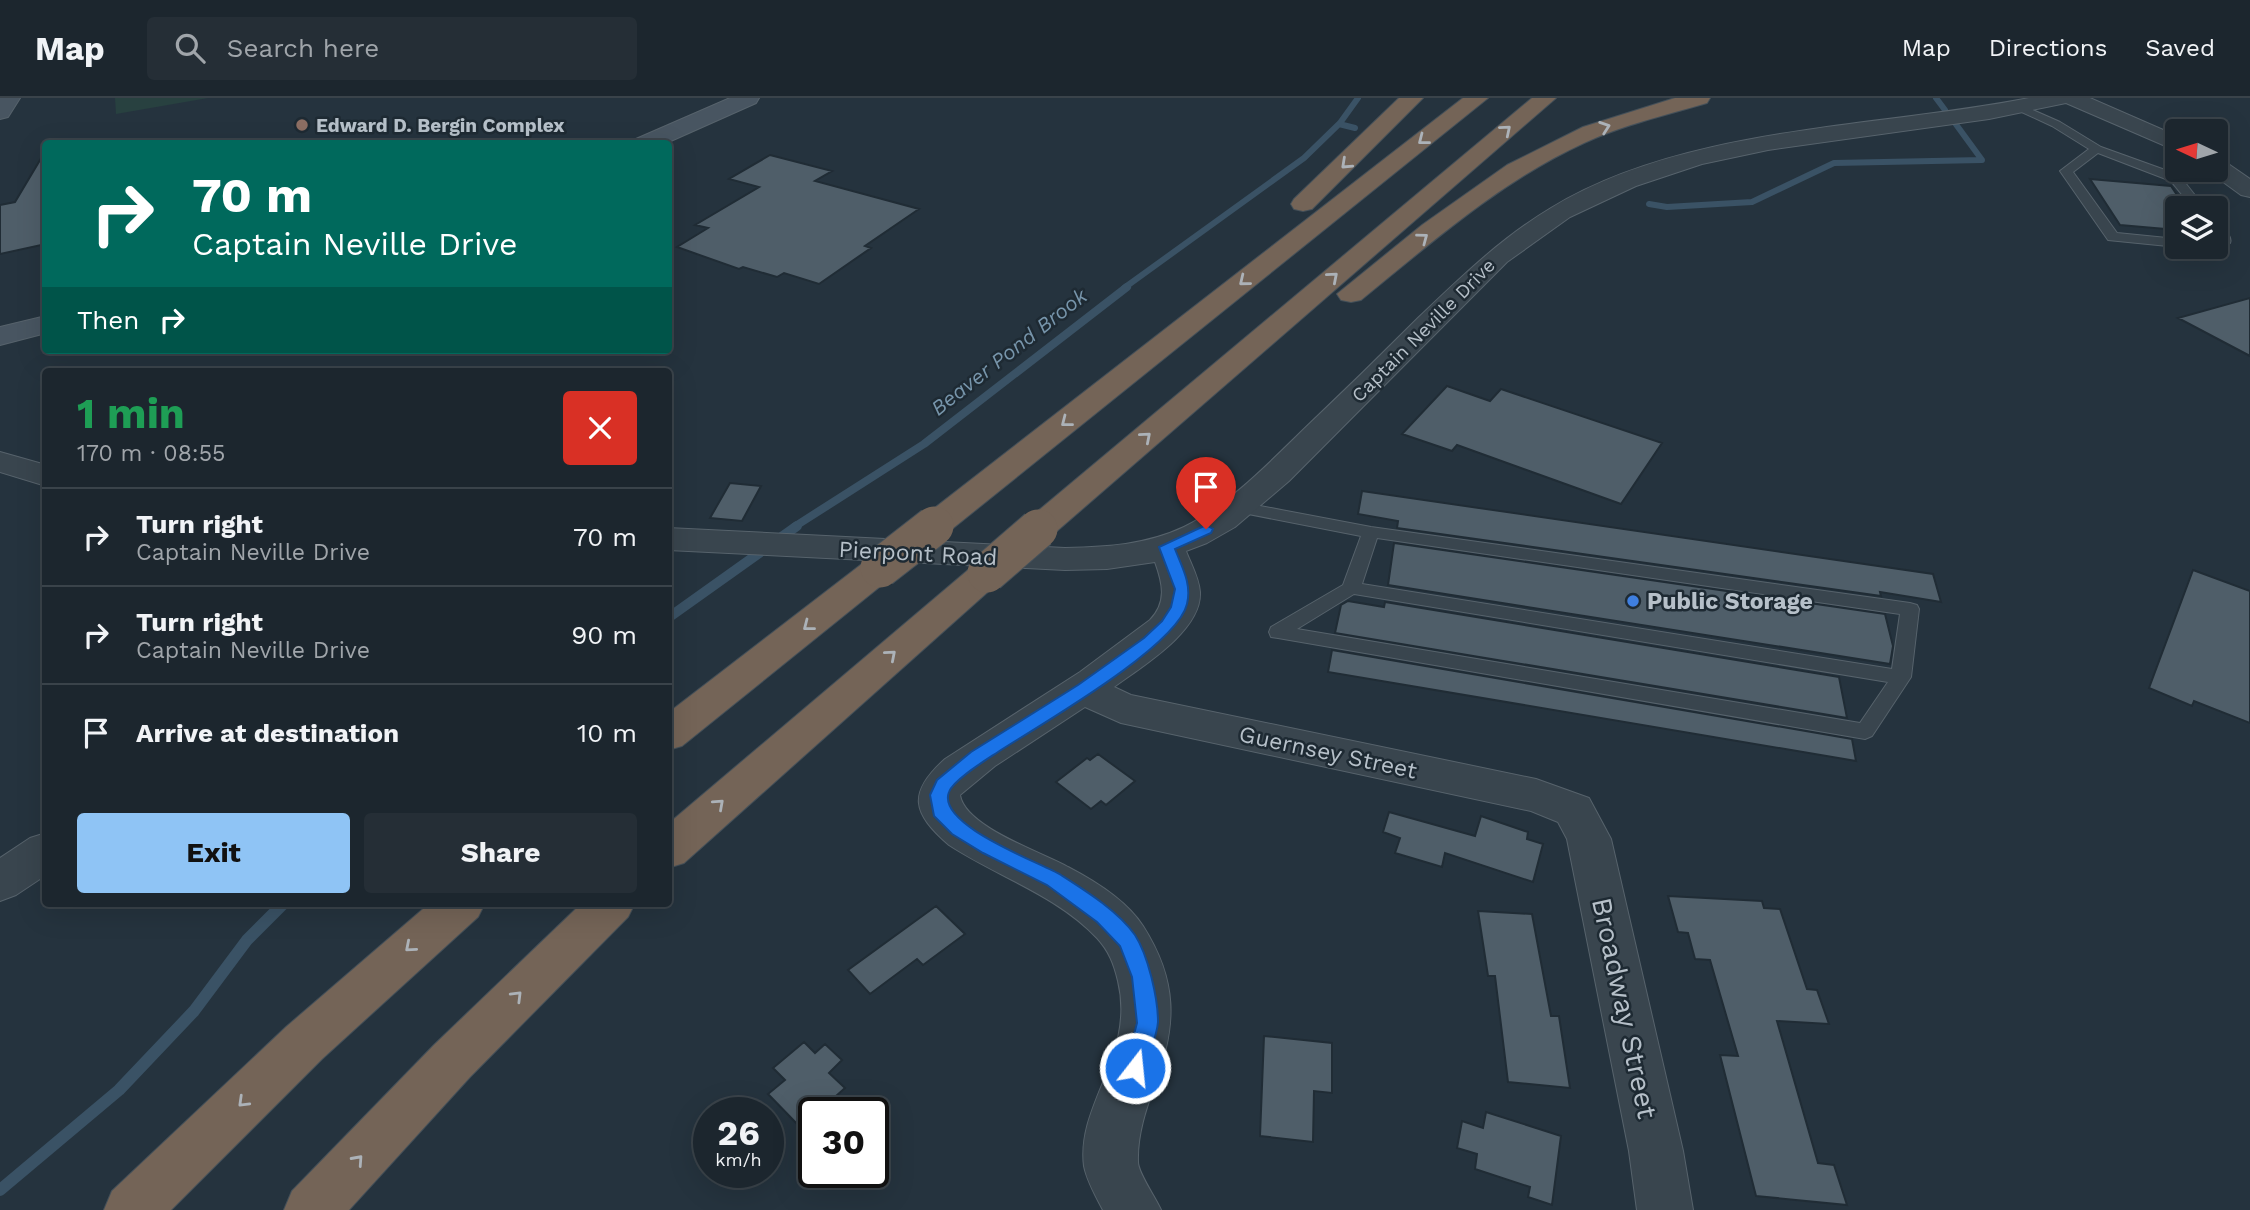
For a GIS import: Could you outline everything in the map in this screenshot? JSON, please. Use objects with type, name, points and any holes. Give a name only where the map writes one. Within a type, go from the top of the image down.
[{"type":"highway","points":[[1197,318],[1203,296],[1215,278],[1321,188],[1412,98]]},
{"type":"highway","points":[[672,732],[1477,98]]},
{"type":"highway","points":[[672,846],[1262,337],[1545,98]]},
{"type":"highway","points":[[1262,337],[1300,326],[1322,315],[1472,202],[1560,146],[1615,123],[1699,98]]},
{"type":"highway","points":[[132,1210],[304,1043],[457,907]]},
{"type":"highway","points":[[312,1210],[452,1061],[608,907]]},
{"type":"main road","points":[[0,112],[9,98]]},
{"type":"main road","points":[[653,140],[748,98]]},
{"type":"main road","points":[[0,336],[42,325]]},
{"type":"street","name":"Captain Neville Drive","points":[[1167,547],[1206,529],[1239,507],[1296,456],[1497,256],[1541,222],[1583,198],[1643,173],[1721,152],[2062,98]]},
{"type":"street","points":[[2073,98],[2165,139]]},
{"type":"street","points":[[2228,174],[2250,190]]},
{"type":"street","points":[[0,462],[42,474]]},
{"type":"street","name":"Pierpont Road","points":[[672,539],[1088,559],[1135,555],[1167,547]]},
{"type":"street","points":[[1133,1210],[1111,1165],[1117,1116],[1148,1023],[1142,977],[1128,941],[1104,916],[1053,880],[958,829],[941,811],[939,795],[943,785],[977,757],[1083,689],[1149,642],[1167,624],[1179,607],[1182,589],[1167,547]]},
{"type":"street","name":"Guernsey Street","points":[[1083,689],[1121,708],[1536,796],[1574,810]]},
{"type":"street","name":"Broadway Street","points":[[1574,810],[1589,839],[1656,1150],[1665,1210]]},
{"type":"street","points":[[0,882],[42,854]]},
{"type":"lane","points":[[2017,106],[2056,124],[2096,149],[2175,178],[2189,196]]},
{"type":"lane","points":[[2096,149],[2066,171],[2113,237],[2165,242]]},
{"type":"lane","points":[[1239,507],[1371,532],[1910,609],[1901,677],[1865,731],[1278,632],[1351,588],[1371,532]]},
{"type":"lane","points":[[1351,588],[1901,677]]},
{"type":"green space","points":[[115,98],[208,98],[116,114]]},
{"type":"building","points":[[770,155],[832,171],[815,181],[919,209],[865,246],[871,248],[819,284],[784,273],[777,277],[743,267],[739,269],[677,247],[708,228],[695,225],[759,187],[729,179]]},
{"type":"building","points":[[42,157],[42,245],[0,254],[0,205],[15,202]]},
{"type":"building","points":[[2090,179],[2171,186],[2177,195],[2165,196],[2165,229],[2120,225]]},
{"type":"building","points":[[2250,298],[2250,356],[2178,318]]},
{"type":"building","points":[[1447,386],[1490,401],[1501,389],[1662,443],[1621,504],[1457,445],[1452,451],[1402,434]]},
{"type":"building","points":[[730,483],[761,486],[742,521],[710,518]]},
{"type":"building","points":[[1362,491],[1933,574],[1941,602],[1880,592],[1881,596],[1397,528],[1398,521],[1358,514]]},
{"type":"building","points":[[1394,543],[1885,614],[1893,646],[1890,664],[1388,585]]},
{"type":"building","points":[[2193,570],[2250,591],[2250,723],[2194,701],[2192,706],[2149,688]]},
{"type":"building","points":[[1348,601],[1384,607],[1385,602],[1839,677],[1847,718],[1335,633],[1341,605]]},
{"type":"building","points":[[1332,650],[1852,739],[1856,761],[1328,672]]},
{"type":"building","points":[[1098,754],[1135,781],[1106,805],[1101,801],[1091,809],[1056,782],[1087,758],[1090,760]]},
{"type":"building","points":[[1389,812],[1475,836],[1481,816],[1528,832],[1527,839],[1543,844],[1533,882],[1445,853],[1442,867],[1395,853],[1400,838],[1383,832]]},
{"type":"building","points":[[1668,896],[1762,901],[1764,908],[1780,909],[1807,989],[1817,990],[1829,1024],[1777,1021],[1818,1163],[1834,1165],[1847,1205],[1756,1196],[1720,1055],[1738,1056],[1710,960],[1695,959],[1688,933],[1678,932]]},
{"type":"building","points":[[936,906],[965,934],[923,965],[917,959],[870,994],[848,970]]},
{"type":"building","points":[[1478,911],[1532,914],[1551,1016],[1559,1016],[1570,1088],[1508,1082],[1495,976],[1488,976]]},
{"type":"building","points":[[1264,1036],[1332,1043],[1332,1093],[1314,1091],[1313,1142],[1260,1136]]},
{"type":"building","points":[[804,1042],[815,1053],[825,1044],[842,1060],[829,1073],[845,1088],[835,1097],[798,1097],[798,1125],[784,1110],[784,1097],[771,1097],[768,1094],[785,1080],[773,1068]]},
{"type":"building","points":[[1486,1112],[1561,1136],[1552,1205],[1528,1197],[1530,1187],[1475,1169],[1477,1154],[1457,1148],[1462,1121],[1483,1128]]},
{"type":"waterway","name":"Beaver Pond Brook","points":[[1124,288],[1304,158],[1340,123],[1358,98]]},
{"type":"waterway","points":[[1936,98],[1945,110]]},
{"type":"waterway","points":[[1649,204],[1667,207],[1752,202],[1834,163],[1982,160],[1955,123]]},
{"type":"waterway","points":[[1339,124],[1355,128]]},
{"type":"waterway","name":"Beaver Pond Brook","points":[[794,527],[924,444],[1127,287]]},
{"type":"waterway","name":"Beaver Pond Brook","points":[[672,615],[797,526]]},
{"type":"waterway","name":"Beaver Pond Brook","points":[[0,1190],[119,1090],[194,1011],[247,940],[280,907]]},
{"type":"place","name":"Edward D. Bergin Complex","points":[[302,125]]},
{"type":"place","name":"Public Storage","points":[[1633,601]]},
{"type":"route","points":[[1135,1068],[1148,1023],[1142,977],[1128,941],[1104,916],[1053,880],[958,829],[941,811],[939,795],[943,785],[977,757],[1083,689],[1149,642],[1179,607],[1182,589],[1167,547],[1206,529]]}]
